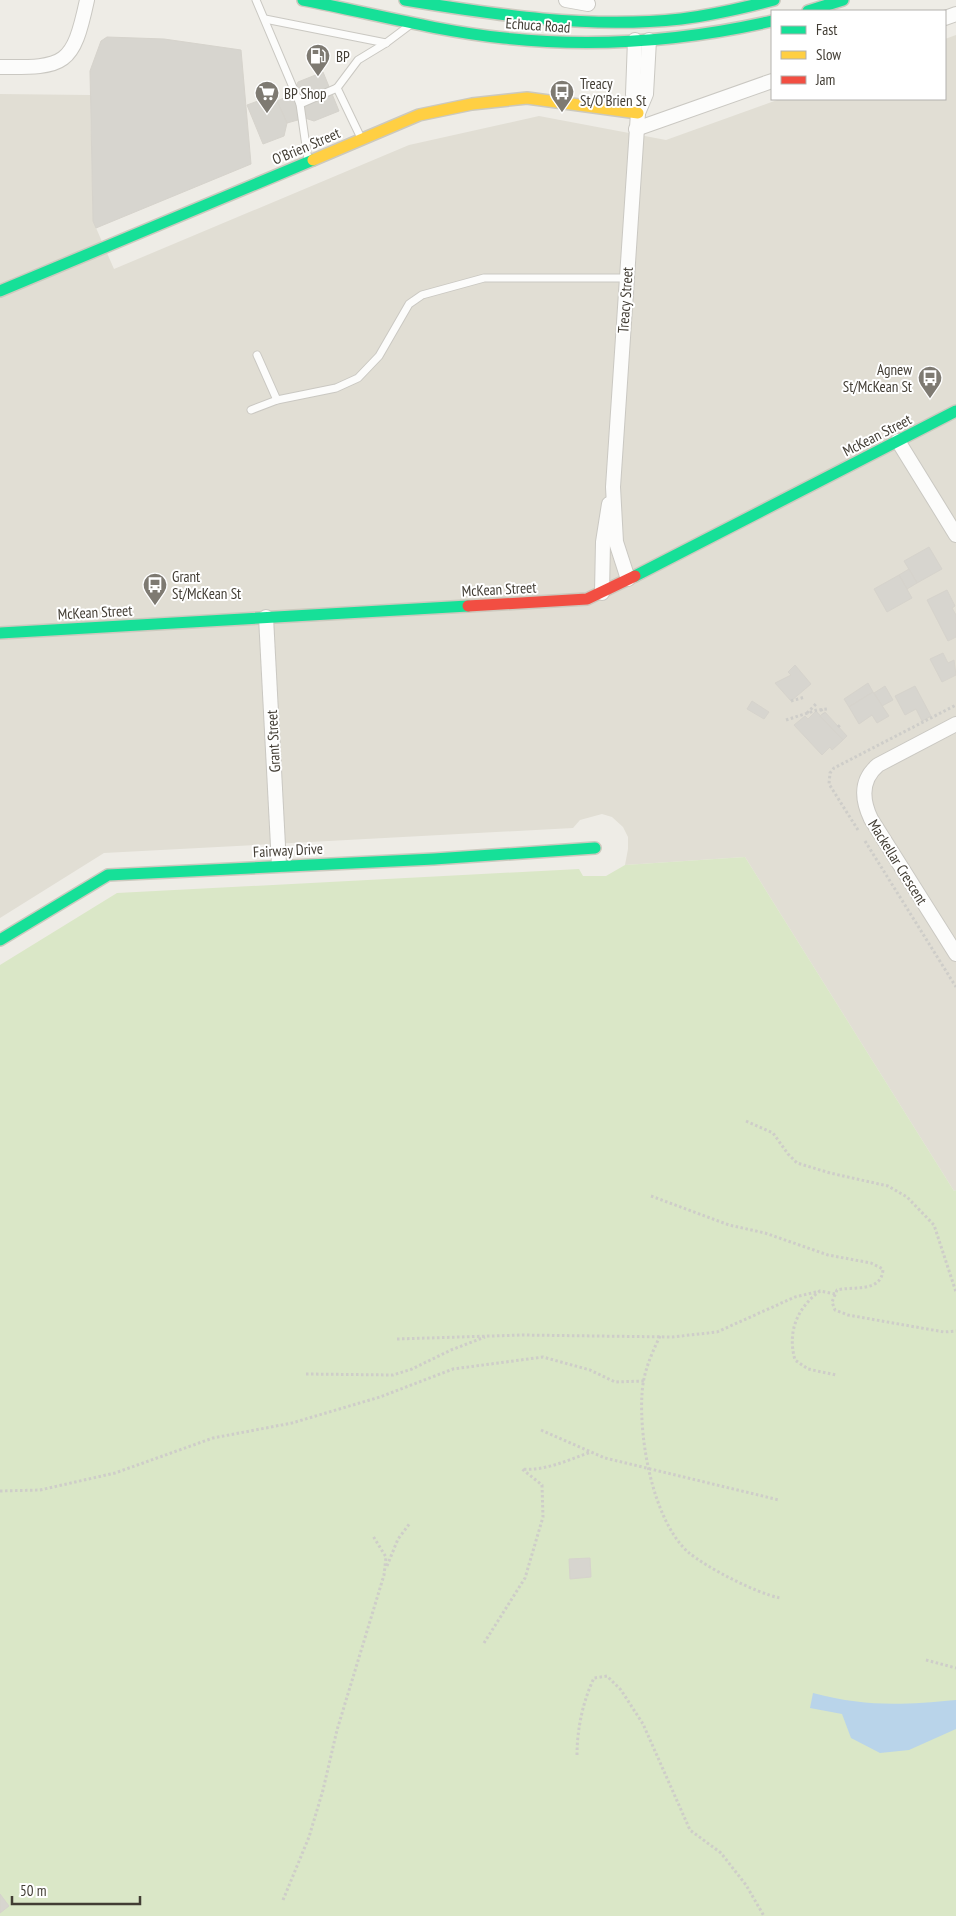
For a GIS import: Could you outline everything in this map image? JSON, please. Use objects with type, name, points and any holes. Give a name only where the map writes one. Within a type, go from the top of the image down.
[{"type":"street","points":[[0,67],[45,66],[58,62],[67,56],[79,38],[87,0]]},
{"type":"street","name":"Echuca Road","points":[[303,0],[414,22],[535,41],[642,40],[705,34],[771,21]]},
{"type":"street","points":[[396,0],[414,22]]},
{"type":"street","name":"Echuca Road","points":[[405,0],[544,21],[643,21],[740,10],[774,0]]},
{"type":"street","points":[[566,0],[588,4]]},
{"type":"street","points":[[811,10],[843,0]]},
{"type":"street","points":[[642,40],[643,21]]},
{"type":"street","name":"Treacy Street","points":[[628,579],[616,542],[613,487],[636,129],[638,113],[646,94],[642,40]]},
{"type":"street","points":[[636,129],[771,81]]},
{"type":"street","name":"O'Brien Street","points":[[0,291],[420,115],[496,100],[539,98],[638,113]]},
{"type":"street","name":"McKean Street","points":[[0,633],[586,599],[602,593],[956,411]]},
{"type":"street","points":[[898,441],[956,535]]},
{"type":"street","name":"Treacy Street","points":[[602,593],[602,542],[613,487]]},
{"type":"street","name":"Grant Street","points":[[266,617],[279,865]]},
{"type":"street","name":"Mackellar Crescent","points":[[956,724],[878,765],[869,774],[863,794],[871,819],[956,954]]},
{"type":"street","name":"Fairway Drive","points":[[0,940],[108,875],[279,865],[434,859],[595,848]]},
{"type":"lane","points":[[256,0],[300,104],[308,161]]},
{"type":"lane","points":[[265,19],[386,43]]},
{"type":"lane","points":[[300,104],[337,88],[358,60],[386,43],[414,22]]},
{"type":"lane","points":[[337,88],[362,139]]},
{"type":"lane","points":[[251,410],[277,400],[328,390],[358,378],[379,356],[409,304],[422,295],[484,278],[627,278]]},
{"type":"lane","points":[[257,354],[277,400]]},
{"type":"path","points":[[791,701],[805,697]]},
{"type":"path","points":[[804,715],[817,703]]},
{"type":"path","points":[[821,709],[822,714]]},
{"type":"path","points":[[786,720],[821,709],[828,709]]},
{"type":"path","points":[[746,1121],[773,1133],[797,1163],[830,1173],[888,1186],[907,1197],[934,1225],[956,1292]]},
{"type":"path","points":[[651,1196],[730,1224],[765,1233],[828,1255],[871,1263],[883,1269],[883,1276],[878,1282],[862,1288],[837,1290],[832,1302],[835,1310],[848,1315],[944,1332],[956,1331]]},
{"type":"path","points":[[398,1339],[487,1336],[660,1336],[717,1332],[795,1296],[820,1291],[835,1294]]},
{"type":"path","points":[[820,1291],[808,1300],[801,1309],[790,1344],[795,1360],[808,1368],[836,1375]]},
{"type":"path","points":[[306,1374],[393,1375],[412,1369],[451,1350],[487,1336]]},
{"type":"path","points":[[660,1336],[648,1360],[642,1393],[642,1434],[656,1500],[688,1552],[724,1575],[780,1598]]},
{"type":"path","points":[[0,1490],[40,1490],[115,1473],[213,1438],[292,1423],[380,1397],[453,1369],[543,1357],[590,1370],[615,1382],[644,1381]]},
{"type":"path","points":[[541,1430],[605,1458],[779,1500]]},
{"type":"path","points":[[484,1643],[525,1578],[543,1517],[542,1484],[522,1469],[533,1470],[557,1465],[590,1452]]},
{"type":"path","points":[[283,1900],[312,1827],[337,1730],[384,1575],[398,1540],[410,1523]]},
{"type":"path","points":[[373,1536],[386,1557],[384,1575]]},
{"type":"path","points":[[926,1660],[956,1668]]},
{"type":"path","points":[[576,1755],[577,1737],[587,1691],[594,1678],[607,1676],[621,1690],[643,1724],[690,1830],[720,1853],[746,1885],[764,1916]]},
{"type":"shaded area","points":[[956,35],[956,1190],[954,1191],[745,857],[625,865],[628,837],[623,827],[612,817],[602,814],[580,820],[573,828],[104,853],[0,918],[0,94],[90,95],[93,221],[114,269],[409,145],[539,116],[666,140],[777,100],[946,100],[946,39]]},
{"type":"green space","points":[[745,857],[954,1191],[956,1190],[956,1916],[0,1916],[0,965],[117,893],[579,869],[583,876],[606,876],[625,865]]},
{"type":"water","points":[[813,1693],[850,1701],[884,1704],[956,1700],[956,1729],[909,1750],[880,1753],[851,1738],[842,1714],[810,1708]]},
{"type":"building","points":[[107,37],[164,39],[241,50],[251,164],[96,228],[93,221],[90,71],[101,41]]},
{"type":"building","points":[[323,72],[339,111],[314,121],[305,118],[287,123],[277,101],[293,94],[298,82]]},
{"type":"building","name":"BP Shop","points":[[266,98],[277,101],[287,123],[284,136],[263,144],[247,105]]},
{"type":"building","points":[[929,547],[942,569],[917,583],[904,561]]},
{"type":"building","points":[[909,569],[917,583],[907,589],[899,575]]},
{"type":"building","points":[[899,575],[912,598],[887,612],[874,589]]},
{"type":"building","points":[[947,590],[955,606],[952,608],[956,615],[956,637],[948,641],[927,600]]},
{"type":"building","points":[[943,653],[948,663],[954,660],[956,675],[942,682],[930,659]]},
{"type":"building","points":[[795,665],[811,684],[791,701],[775,683],[791,675],[788,672]]},
{"type":"building","points":[[868,683],[873,692],[849,707],[844,699]]},
{"type":"building","points":[[885,686],[893,700],[882,706],[874,693]]},
{"type":"building","points":[[915,686],[931,716],[922,721],[916,709],[905,715],[895,696]]},
{"type":"building","points":[[873,692],[889,716],[877,723],[872,715],[859,724],[849,707]]},
{"type":"building","points":[[752,701],[769,712],[764,719],[747,709]]},
{"type":"building","points":[[816,711],[843,740],[832,750],[830,747],[822,755],[794,725],[805,716],[808,719]]},
{"type":"building","points":[[825,712],[847,736],[843,740],[820,716]]},
{"type":"building","points":[[590,1558],[591,1577],[570,1579],[569,1559]]},
{"type":"building","points":[[0,1894],[9,1906],[0,1913]]},
{"type":"traffic: fast","points":[[303,0],[454,31],[538,41],[639,41],[706,34],[771,21]]},
{"type":"traffic: fast","points":[[405,0],[543,19],[612,22],[681,19],[728,11],[774,0]]},
{"type":"traffic: fast","points":[[811,10],[843,0]]},
{"type":"traffic: fast","points":[[0,291],[313,160]]},
{"type":"traffic: fast","points":[[635,576],[956,411]]},
{"type":"traffic: fast","points":[[0,633],[468,606]]},
{"type":"traffic: fast","points":[[0,940],[108,875],[434,859],[595,848]]},
{"type":"traffic: slow","points":[[313,160],[419,115],[472,104],[527,98],[638,113]]},
{"type":"traffic: jam","points":[[468,606],[587,599],[635,576]]},
{"type":"place","name":"BP","points":[[318,77]]},
{"type":"place","name":"Treacy St/O'Brien St","points":[[562,113]]},
{"type":"place","name":"BP Shop","points":[[267,114]]},
{"type":"place","name":"Agnew St/McKean St","points":[[930,399]]},
{"type":"place","name":"Grant St/McKean St","points":[[155,606]]}]
